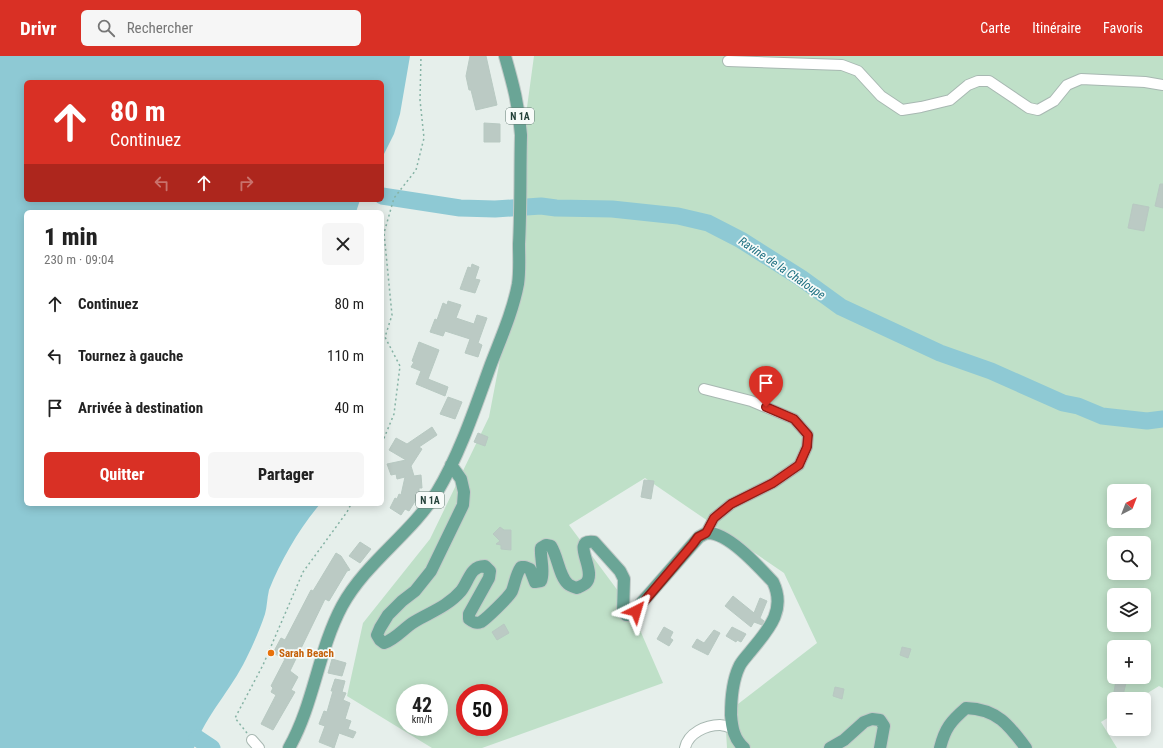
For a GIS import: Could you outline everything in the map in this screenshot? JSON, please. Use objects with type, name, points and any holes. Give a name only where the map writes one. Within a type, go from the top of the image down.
[{"type":"main road","name":"N 1A","points":[[288,748],[301,723],[329,635],[343,604],[365,574],[416,519],[436,492],[451,465],[476,404],[509,314],[518,284],[521,135],[519,111],[514,86],[505,56]]},
{"type":"main road","points":[[451,465],[461,479],[464,492],[463,505],[431,571],[415,591],[388,615],[377,635],[380,640],[384,643],[391,640],[414,622],[441,608],[453,599],[462,589],[474,569],[479,566],[485,566],[490,571],[489,578],[469,614],[469,619],[474,623],[480,623],[506,599],[511,592],[518,572],[521,568],[525,567],[530,569],[536,582],[541,581],[541,554],[542,548],[546,545],[551,546],[555,551],[566,582],[569,586],[577,588],[586,583],[590,576],[589,566],[584,554],[584,544],[589,541],[594,542],[620,571],[624,580],[623,612],[626,615],[632,615],[698,537],[706,533],[717,535],[734,544],[773,582],[778,598],[777,609],[772,622],[739,666],[734,682],[731,704],[732,728],[738,743],[744,748]]},
{"type":"main road","points":[[940,748],[944,734],[954,719],[966,708],[978,708],[996,715],[1010,726],[1026,748]]},
{"type":"main road","points":[[830,748],[844,740],[864,722],[872,719],[880,720],[884,726],[879,748]]},
{"type":"street","points":[[728,61],[842,65],[858,71],[881,96],[902,110],[950,100],[968,85],[978,81],[988,81],[1030,108],[1038,110],[1054,101],[1067,85],[1081,79],[1163,85]]},
{"type":"street","points":[[704,389],[751,401],[794,419],[808,435],[807,447],[799,465],[773,483],[731,504],[714,518],[706,533]]},
{"type":"street","points":[[685,748],[695,732],[720,725],[732,728]]},
{"type":"street","points":[[252,740],[259,748]]},
{"type":"path","points":[[384,438],[394,414],[400,366],[385,337],[392,315],[384,233],[394,198],[416,170],[424,138],[420,100],[421,56]]},
{"type":"path","points":[[252,740],[235,718],[263,666],[303,572],[350,506]]},
{"type":"green space","points":[[534,56],[1163,56],[1163,688],[1159,686],[1149,692],[1107,692],[1107,718],[1101,722],[1107,732],[1107,736],[1110,736],[1117,748],[727,748],[725,714],[817,643],[784,573],[645,478],[569,525],[630,607],[663,683],[482,748],[432,748],[412,736],[448,736],[448,684],[396,684],[396,726],[347,696],[363,623],[430,539],[489,417],[515,281],[525,122]]},
{"type":"water","points":[[0,56],[410,56],[400,114],[394,134],[384,154],[384,80],[24,80],[24,202],[359,202],[357,210],[24,210],[24,506],[318,506],[298,534],[279,567],[269,590],[265,614],[249,654],[205,725],[194,748],[0,748]]},
{"type":"building","points":[[470,56],[486,56],[497,105],[476,110],[466,76]]},
{"type":"building","points":[[484,123],[500,124],[500,142],[484,142]]},
{"type":"building","points":[[1160,184],[1163,184],[1163,208],[1155,206]]},
{"type":"building","points":[[1133,204],[1149,207],[1144,231],[1128,228]]},
{"type":"building","points":[[472,264],[479,267],[475,279],[480,280],[475,293],[460,289],[468,267],[471,268]]},
{"type":"building","points":[[448,301],[461,305],[456,318],[474,324],[477,315],[487,318],[478,343],[482,345],[478,357],[465,353],[470,339],[445,331],[443,336],[430,332],[435,319],[437,320],[443,303],[447,305]]},
{"type":"building","points":[[419,342],[439,350],[428,379],[448,387],[445,396],[416,384],[421,371],[411,367],[414,362],[412,361]]},
{"type":"building","points":[[448,397],[462,402],[455,419],[440,414]]},
{"type":"building","points":[[432,427],[437,435],[419,447],[422,449],[411,466],[414,476],[421,475],[422,488],[419,488],[419,495],[409,511],[405,509],[401,515],[390,508],[395,498],[397,499],[399,494],[401,495],[405,477],[397,479],[396,474],[391,475],[387,464],[406,460],[389,450],[396,438],[407,444]]},
{"type":"building","points":[[478,433],[488,437],[485,446],[474,442]]},
{"type":"building","points":[[644,480],[654,481],[651,499],[641,497]]},
{"type":"building","points":[[500,527],[504,530],[511,530],[511,550],[501,549],[501,545],[496,544],[500,541],[493,534]]},
{"type":"building","points":[[360,542],[371,549],[360,563],[349,556]]},
{"type":"building","points":[[336,553],[341,556],[350,570],[347,571],[329,601],[325,599],[290,671],[298,677],[291,690],[295,692],[273,730],[261,724],[276,695],[271,692],[273,688],[271,686],[285,659],[273,653],[281,638],[285,640],[311,590],[313,591]]},
{"type":"building","points":[[733,596],[754,613],[760,598],[767,601],[760,618],[764,621],[762,625],[754,622],[751,627],[725,606]]},
{"type":"building","points":[[504,624],[509,633],[497,640],[492,632]]},
{"type":"building","points":[[664,627],[673,632],[670,638],[673,640],[669,646],[657,639]]},
{"type":"building","points":[[732,627],[746,634],[741,642],[737,640],[736,642],[726,636]]},
{"type":"building","points":[[714,630],[720,633],[708,655],[692,647],[697,639],[704,643]]},
{"type":"building","points":[[902,647],[911,649],[908,658],[900,655]]},
{"type":"building","points":[[332,659],[346,663],[342,676],[328,673]]},
{"type":"building","points":[[335,679],[345,681],[342,692],[346,693],[343,700],[350,703],[345,719],[351,721],[348,729],[356,732],[353,738],[339,733],[334,748],[319,742],[325,726],[319,724],[324,711],[327,712]]},
{"type":"building","points":[[1115,684],[1126,684],[1124,692],[1114,692]]},
{"type":"building","points":[[835,687],[844,689],[842,699],[833,696]]},
{"type":"waterway","name":"Ravine de la Chaloupe","points":[[384,196],[460,208],[495,209],[541,206],[556,208],[612,209],[678,216],[708,223],[741,240],[801,278],[841,307],[940,353],[991,371],[1063,403],[1078,406],[1102,416],[1147,421],[1163,419]]},
{"type":"waterway","points":[[197,738],[212,748]]},
{"type":"place","name":"Sarah Beach","points":[[271,653]]},
{"type":"route","points":[[636,611],[698,537],[706,533],[714,518],[731,504],[773,483],[799,465],[807,447],[808,435],[794,419],[766,407]]}]
